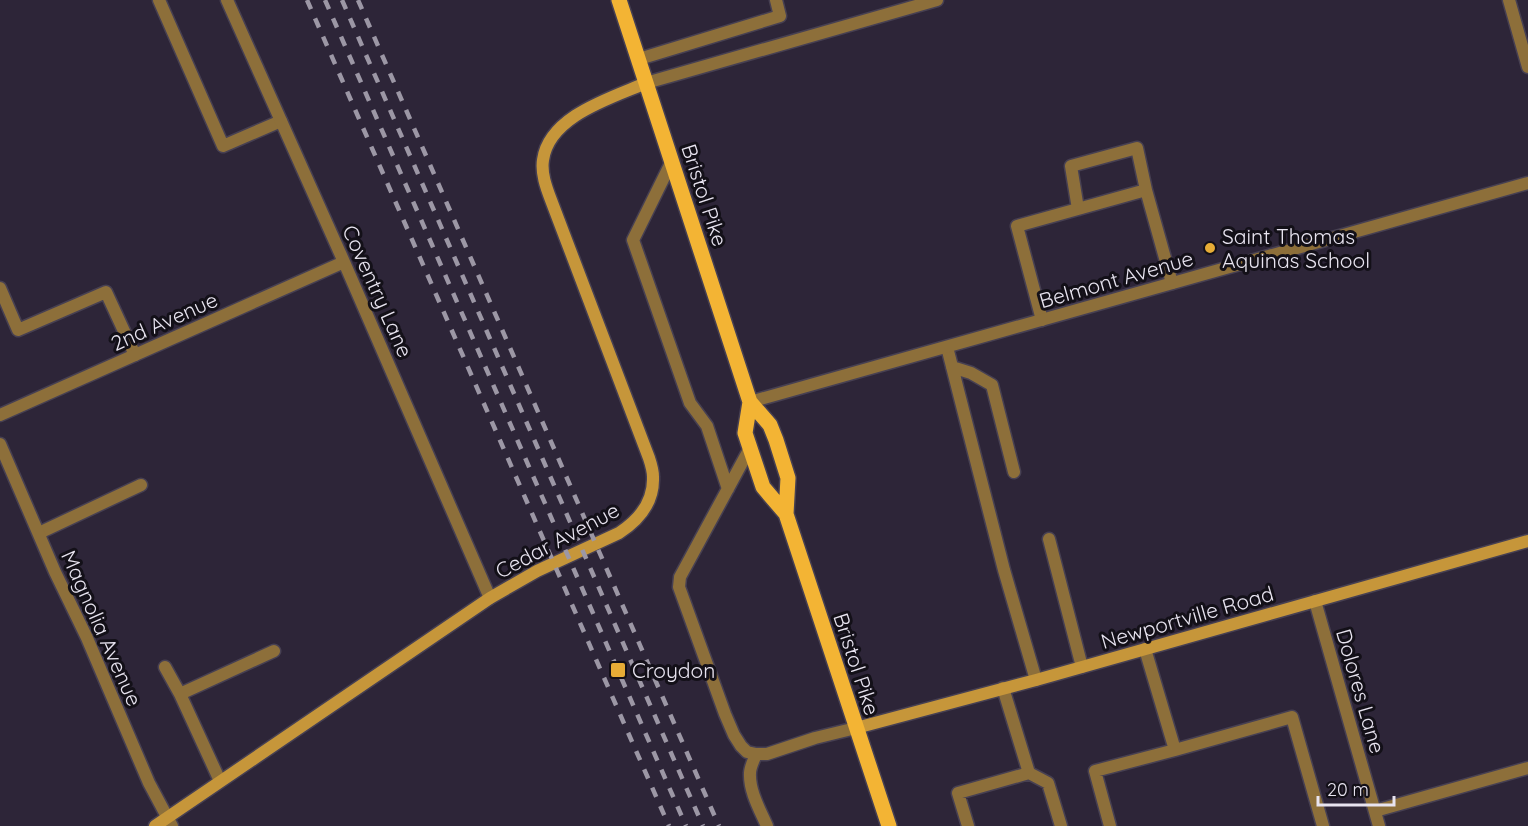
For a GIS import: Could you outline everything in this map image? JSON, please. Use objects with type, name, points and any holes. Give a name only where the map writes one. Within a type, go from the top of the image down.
[{"type":"main road","name":"Bristol Pike","points":[[623,1],[646,84],[750,402],[771,424],[788,478],[786,514],[889,826]]},
{"type":"main road","name":"Cedar Avenue","points":[[154,826],[170,822],[220,781],[490,598],[537,571],[619,533],[632,525],[641,514],[648,503],[654,476],[649,458],[550,200],[542,161],[546,146],[564,124],[598,103],[646,84]]},
{"type":"main road","name":"Bristol Pike","points":[[750,402],[745,433],[763,487],[786,514]]},
{"type":"main road","name":"Newportville Road","points":[[856,728],[1036,680],[1528,541]]},
{"type":"street","points":[[159,0],[224,146],[281,121]]},
{"type":"street","name":"Coventry Lane","points":[[227,0],[490,598]]},
{"type":"street","points":[[639,59],[780,16],[776,0]]},
{"type":"street","points":[[646,84],[937,0]]},
{"type":"street","points":[[1509,0],[1528,67]]},
{"type":"street","points":[[1078,209],[1071,166],[1137,148],[1172,284]]},
{"type":"street","points":[[672,161],[633,240],[690,403],[706,426],[728,489]]},
{"type":"street","name":"Belmont Avenue","points":[[750,402],[1528,183]]},
{"type":"street","points":[[1042,320],[1017,226],[1146,190]]},
{"type":"street","name":"2nd Avenue","points":[[0,415],[344,262]]},
{"type":"street","points":[[0,288],[18,330],[106,292],[135,355]]},
{"type":"street","points":[[947,347],[1004,570],[1036,680]]},
{"type":"street","points":[[952,367],[971,373],[992,385],[1014,472]]},
{"type":"street","name":"Magnolia Avenue","points":[[0,444],[149,783],[170,822]]},
{"type":"street","points":[[750,448],[680,577],[679,587],[725,714],[741,746],[747,752],[756,754],[766,754],[856,728]]},
{"type":"street","points":[[39,533],[141,484]]},
{"type":"street","points":[[1049,539],[1082,667]]},
{"type":"street","name":"Dolores Lane","points":[[1315,601],[1379,826]]},
{"type":"street","points":[[1145,649],[1175,750]]},
{"type":"street","points":[[180,694],[274,651]]},
{"type":"street","points":[[165,667],[220,781]]},
{"type":"street","points":[[1003,688],[1029,772],[1048,783],[1061,826]]},
{"type":"street","points":[[1110,826],[1095,771],[1292,717],[1323,826]]},
{"type":"street","points":[[756,754],[750,774],[751,786],[767,826]]},
{"type":"street","points":[[1375,811],[1528,768]]},
{"type":"street","points":[[968,826],[958,793],[1029,772]]},
{"type":"railway","points":[[307,0],[669,826]]},
{"type":"railway","points":[[325,0],[686,826]]},
{"type":"railway","points":[[342,0],[703,826]]},
{"type":"railway","points":[[358,0],[719,826]]},
{"type":"place","name":"Saint Thomas Aquinas School","points":[[1210,248]]},
{"type":"place","name":"Croydon","points":[[618,670]]}]
